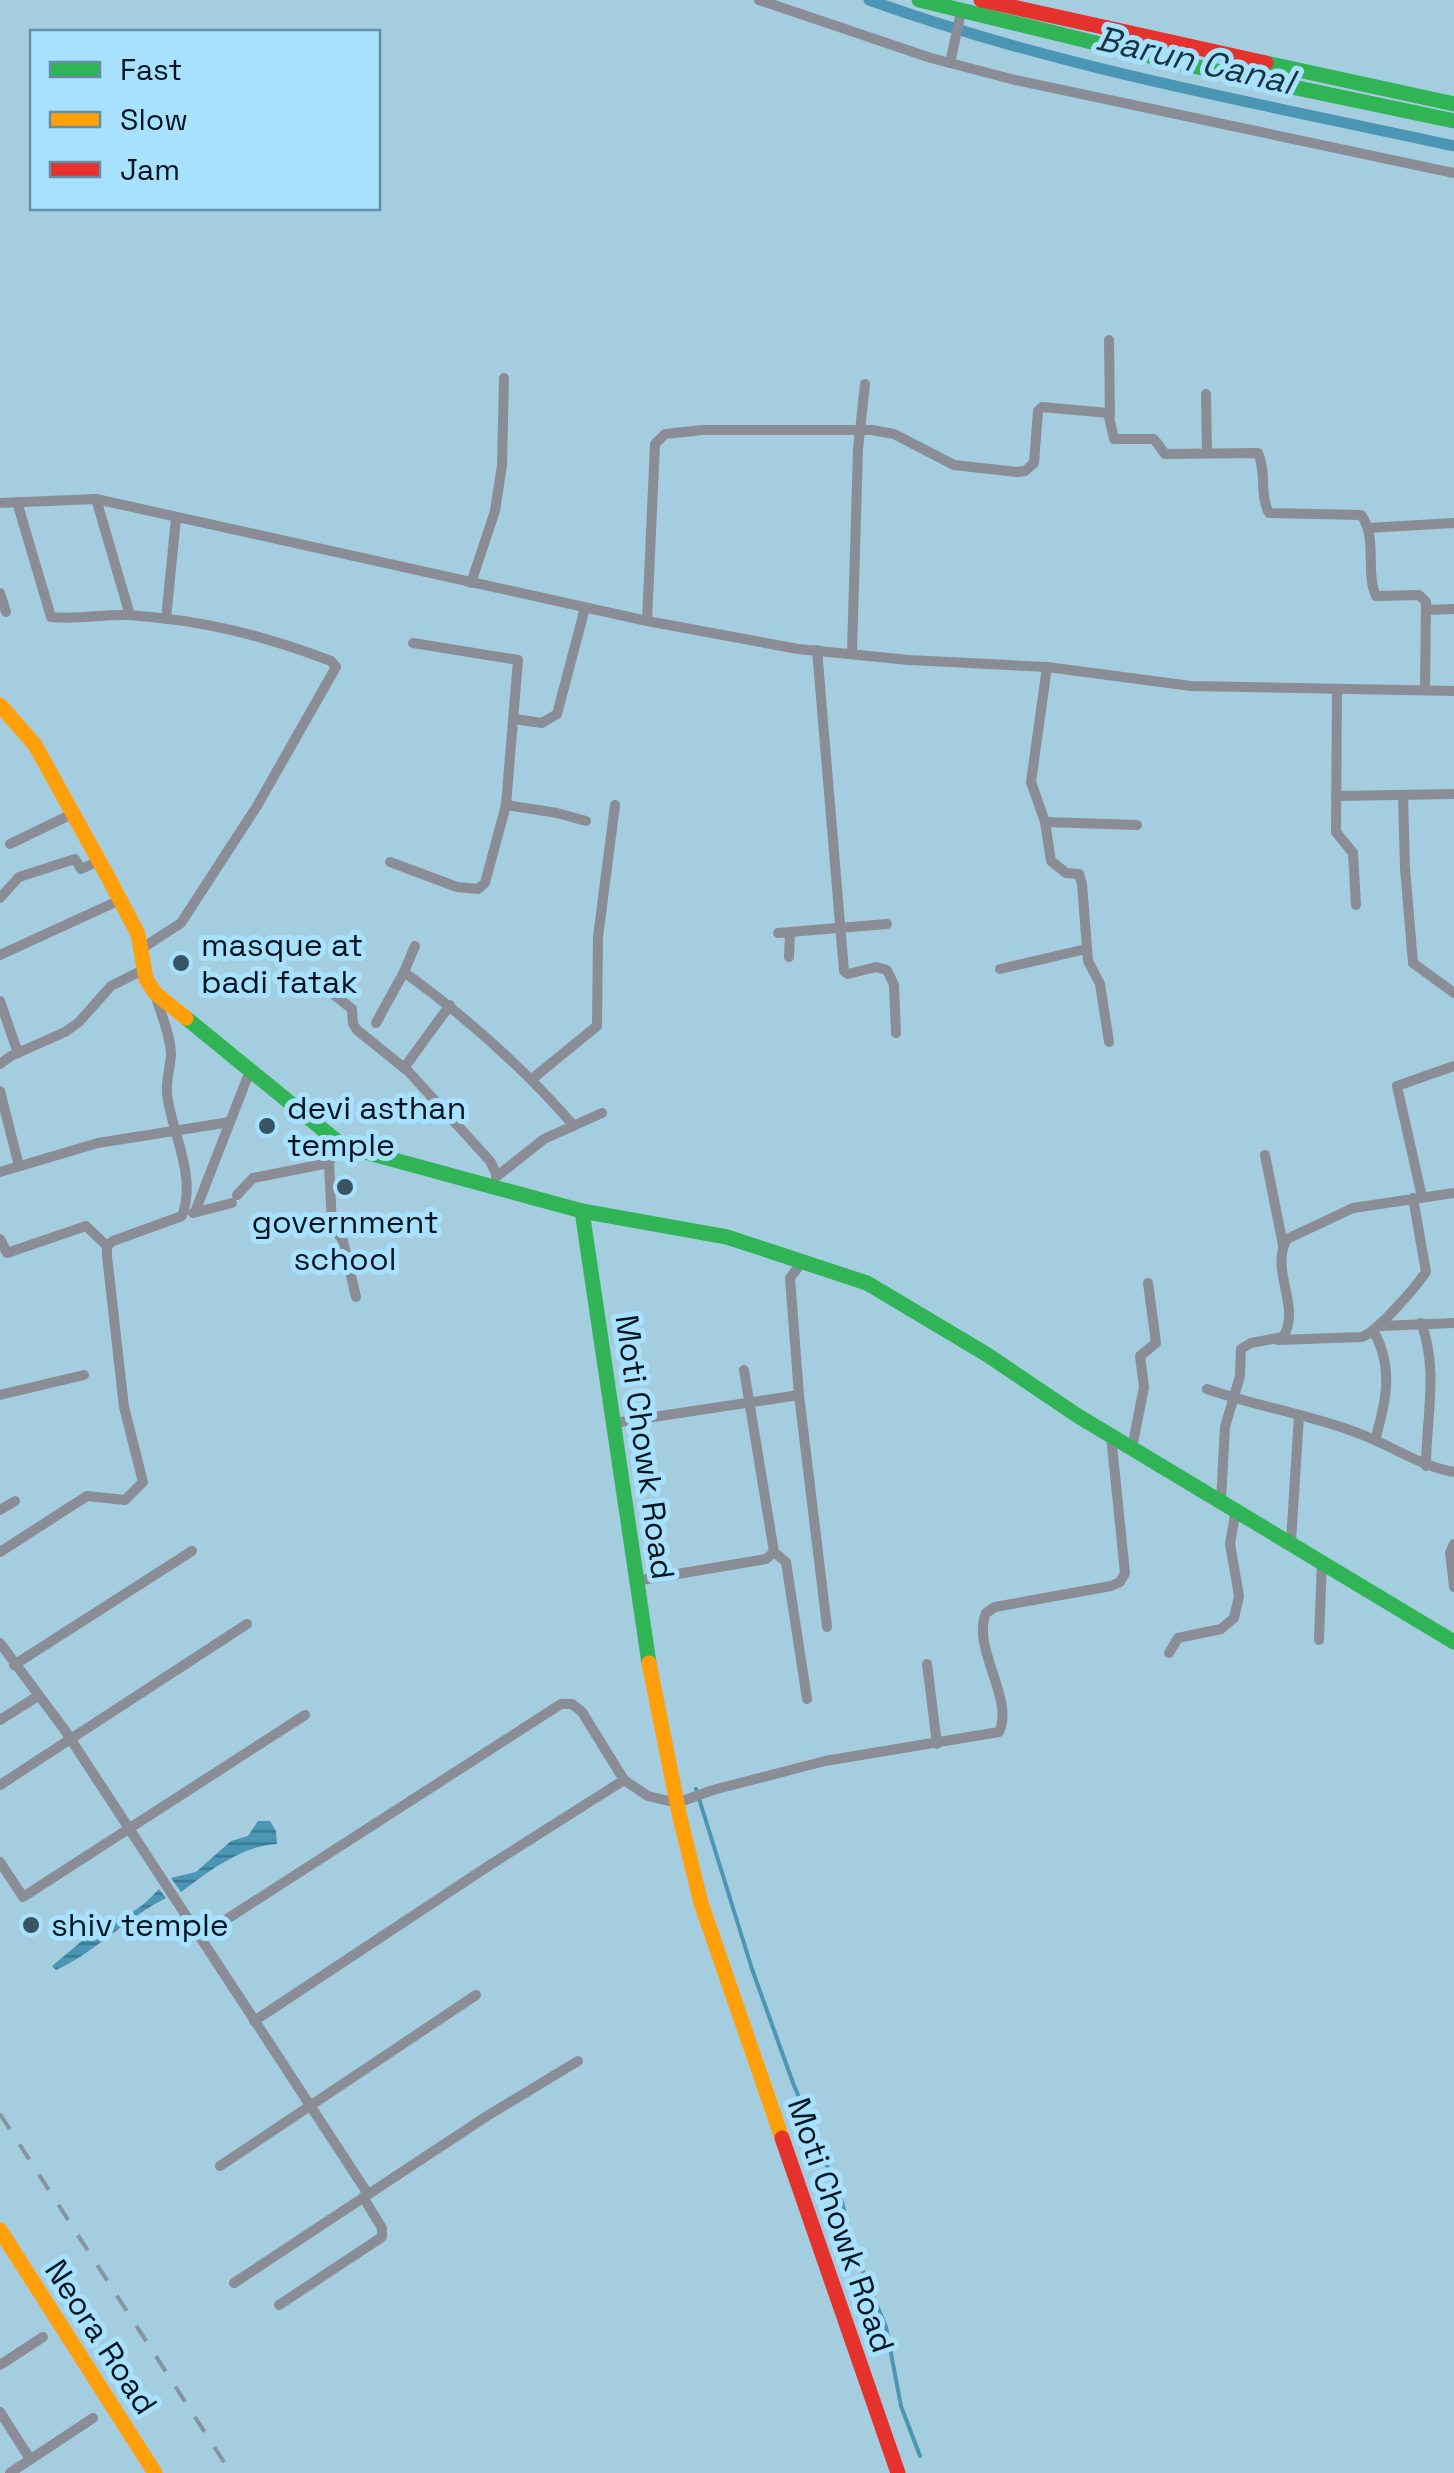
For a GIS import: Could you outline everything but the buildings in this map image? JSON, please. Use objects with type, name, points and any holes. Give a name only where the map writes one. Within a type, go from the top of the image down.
[{"type":"main road","points":[[919,0],[960,17],[1454,121]]},
{"type":"main road","points":[[981,0],[1454,104]]},
{"type":"main road","points":[[0,705],[34,745],[120,900],[138,934],[144,969],[154,993],[344,1146],[494,1181],[582,1211],[726,1237],[867,1283],[986,1354],[1111,1436],[1454,1642]]},
{"type":"main road","name":"Moti Chowk Road","points":[[582,1211],[646,1645],[677,1803],[702,1903],[898,2473]]},
{"type":"main road","name":"Neora Road","points":[[2,2238],[155,2473]]},
{"type":"street","points":[[758,0],[951,58],[1454,173]]},
{"type":"street","points":[[951,58],[960,17]]},
{"type":"street","points":[[1109,340],[1114,439],[1154,439],[1170,455],[1258,453],[1269,514],[1361,515],[1368,528],[1376,596],[1419,594],[1426,602],[1425,690]]},
{"type":"street","points":[[471,583],[498,496],[504,378]]},
{"type":"street","points":[[852,652],[865,384]]},
{"type":"street","points":[[1206,394],[1207,453]]},
{"type":"street","points":[[647,621],[658,439],[665,434],[860,429],[894,434],[954,465],[1017,472],[1034,463],[1036,417],[1042,407],[1090,409],[1110,417]]},
{"type":"street","points":[[96,499],[130,616]]},
{"type":"street","points":[[0,503],[96,499],[647,621],[817,650],[909,660],[1047,667],[1191,686],[1454,691]]},
{"type":"street","points":[[17,502],[51,617],[166,618],[263,636],[332,661],[336,668],[256,806],[181,922],[141,949]]},
{"type":"street","points":[[166,618],[176,518]]},
{"type":"street","points":[[1368,528],[1454,524]]},
{"type":"street","points":[[0,594],[6,612]]},
{"type":"street","points":[[514,719],[542,723],[557,714],[585,608]]},
{"type":"street","points":[[1426,610],[1454,609]]},
{"type":"street","points":[[390,862],[458,887],[478,888],[486,883],[506,805],[518,660],[413,642]]},
{"type":"street","points":[[817,650],[844,972],[883,968],[890,974],[896,1033]]},
{"type":"street","points":[[1047,667],[1031,782],[1045,822],[1051,861],[1066,873],[1079,874],[1088,961],[1100,984],[1110,1042]]},
{"type":"street","points":[[1337,689],[1336,832],[1355,858],[1356,905]]},
{"type":"street","points":[[1336,796],[1454,794]]},
{"type":"street","points":[[1403,795],[1414,963],[1454,993]]},
{"type":"street","points":[[506,805],[586,821]]},
{"type":"street","points":[[532,1079],[597,1026],[598,938],[614,805]]},
{"type":"street","points":[[10,844],[72,814]]},
{"type":"street","points":[[1045,822],[1137,825]]},
{"type":"street","points":[[0,898],[19,878],[75,859],[81,869],[98,861]]},
{"type":"street","points":[[0,956],[120,900]]},
{"type":"street","points":[[789,957],[784,933],[887,924]]},
{"type":"street","points":[[376,1023],[415,946]]},
{"type":"street","points":[[1000,969],[1086,949]]},
{"type":"street","points":[[0,1064],[65,1032],[111,986],[144,969]]},
{"type":"street","points":[[404,972],[450,1005],[532,1079],[574,1126]]},
{"type":"street","points":[[312,977],[352,1010],[357,1030],[404,1068],[490,1161],[494,1181],[544,1138],[602,1113]]},
{"type":"street","points":[[154,993],[171,1051],[166,1088],[188,1181],[182,1216]]},
{"type":"street","points":[[0,1001],[18,1053]]},
{"type":"street","points":[[404,1068],[450,1005]]},
{"type":"street","points":[[1377,1329],[1426,1272],[1418,1197],[1397,1086],[1454,1066]]},
{"type":"street","points":[[196,1212],[251,1068]]},
{"type":"street","points":[[0,1091],[19,1166]]},
{"type":"street","points":[[0,1172],[98,1142],[230,1122]]},
{"type":"street","points":[[338,1141],[329,1164],[332,1225],[343,1241],[356,1297]]},
{"type":"street","points":[[1266,1155],[1283,1245],[1280,1268],[1290,1324],[1284,1337],[1277,1340]]},
{"type":"street","points":[[107,1246],[113,1240],[235,1199],[252,1178],[329,1164]]},
{"type":"street","points":[[1283,1245],[1293,1234],[1344,1211],[1454,1192]]},
{"type":"street","points":[[0,1240],[6,1253],[86,1226],[107,1246],[124,1407],[143,1482],[125,1500],[87,1496],[0,1552]]},
{"type":"street","points":[[802,1262],[790,1278],[799,1394],[828,1627]]},
{"type":"street","points":[[1132,1448],[1144,1387],[1140,1356],[1156,1343],[1148,1283]]},
{"type":"street","points":[[1421,1323],[1429,1354],[1431,1410],[1426,1466]]},
{"type":"street","points":[[1221,1500],[1225,1427],[1240,1376],[1242,1349],[1251,1343],[1362,1337],[1377,1329],[1454,1323]]},
{"type":"street","points":[[1375,1440],[1388,1390],[1377,1329]]},
{"type":"street","points":[[744,1370],[774,1552]]},
{"type":"street","points":[[0,1395],[84,1375]]},
{"type":"street","points":[[1206,1389],[1351,1430],[1426,1466],[1454,1472]]},
{"type":"street","points":[[614,1423],[799,1394]]},
{"type":"street","points":[[1291,1542],[1299,1416]]},
{"type":"street","points":[[199,1937],[561,1704],[572,1704],[582,1712],[624,1780],[648,1796],[677,1803],[825,1761],[993,1735],[1003,1724],[982,1631],[986,1613],[995,1607],[1112,1586],[1126,1573],[1111,1436]]},
{"type":"street","points":[[0,1510],[15,1501]]},
{"type":"street","points":[[1169,1653],[1178,1638],[1229,1625],[1238,1610],[1230,1544],[1236,1509]]},
{"type":"street","points":[[1454,1544],[1450,1552],[1454,1586]]},
{"type":"street","points":[[14,1665],[192,1551]]},
{"type":"street","points":[[636,1581],[766,1560],[774,1552]]},
{"type":"street","points":[[774,1552],[786,1562],[807,1699]]},
{"type":"street","points":[[1319,1640],[1322,1561]]},
{"type":"street","points":[[0,1786],[246,1624]]},
{"type":"street","points":[[0,1643],[71,1740],[254,2020],[366,2196],[382,2228],[382,2237],[279,2305]]},
{"type":"street","points":[[927,1664],[938,1744]]},
{"type":"street","points":[[0,1720],[38,1696]]},
{"type":"street","points":[[0,1862],[23,1898],[305,1715]]},
{"type":"street","points":[[254,2020],[624,1780]]},
{"type":"street","points":[[220,2166],[476,1995]]},
{"type":"street","points":[[234,2283],[486,2116],[578,2061]]},
{"type":"street","points":[[0,2366],[43,2338]]},
{"type":"street","points":[[0,2412],[30,2459]]},
{"type":"street","points":[[10,2473],[92,2418]]},
{"type":"water","points":[[258,1821],[270,1821],[277,1844],[238,1855],[181,1892],[171,1878],[196,1872],[231,1841],[248,1836]]},
{"type":"water","points":[[159,1889],[166,1898],[71,1963],[56,1970],[52,1966],[107,1920],[129,1914]]},
{"type":"waterway","name":"Barun Canal","points":[[869,0],[1085,65],[1454,146]]},
{"type":"waterway","points":[[696,1789],[752,1969],[886,2327],[901,2406],[920,2456]]},
{"type":"railway","points":[[0,2114],[231,2473]]},
{"type":"traffic: fast","points":[[919,0],[1174,62],[1454,121]]},
{"type":"traffic: fast","points":[[1266,63],[1454,104]]},
{"type":"traffic: fast","points":[[186,1018],[343,1146],[582,1211],[649,1663]]},
{"type":"traffic: fast","points":[[582,1211],[727,1237],[867,1283],[986,1354],[1078,1416],[1454,1642]]},
{"type":"traffic: slow","points":[[0,705],[35,745],[108,877],[138,934],[146,979],[155,993],[186,1018]]},
{"type":"traffic: slow","points":[[649,1663],[701,1903],[782,2138]]},
{"type":"traffic: slow","points":[[0,2230],[155,2473]]},
{"type":"traffic: jam","points":[[981,0],[1266,63]]},
{"type":"traffic: jam","points":[[782,2138],[898,2473]]},
{"type":"place","name":"masque at badi fatak","points":[[181,963]]},
{"type":"place","name":"devi asthan temple","points":[[267,1126]]},
{"type":"place","name":"government school","points":[[345,1187]]},
{"type":"place","name":"shiv temple","points":[[31,1925]]}]
